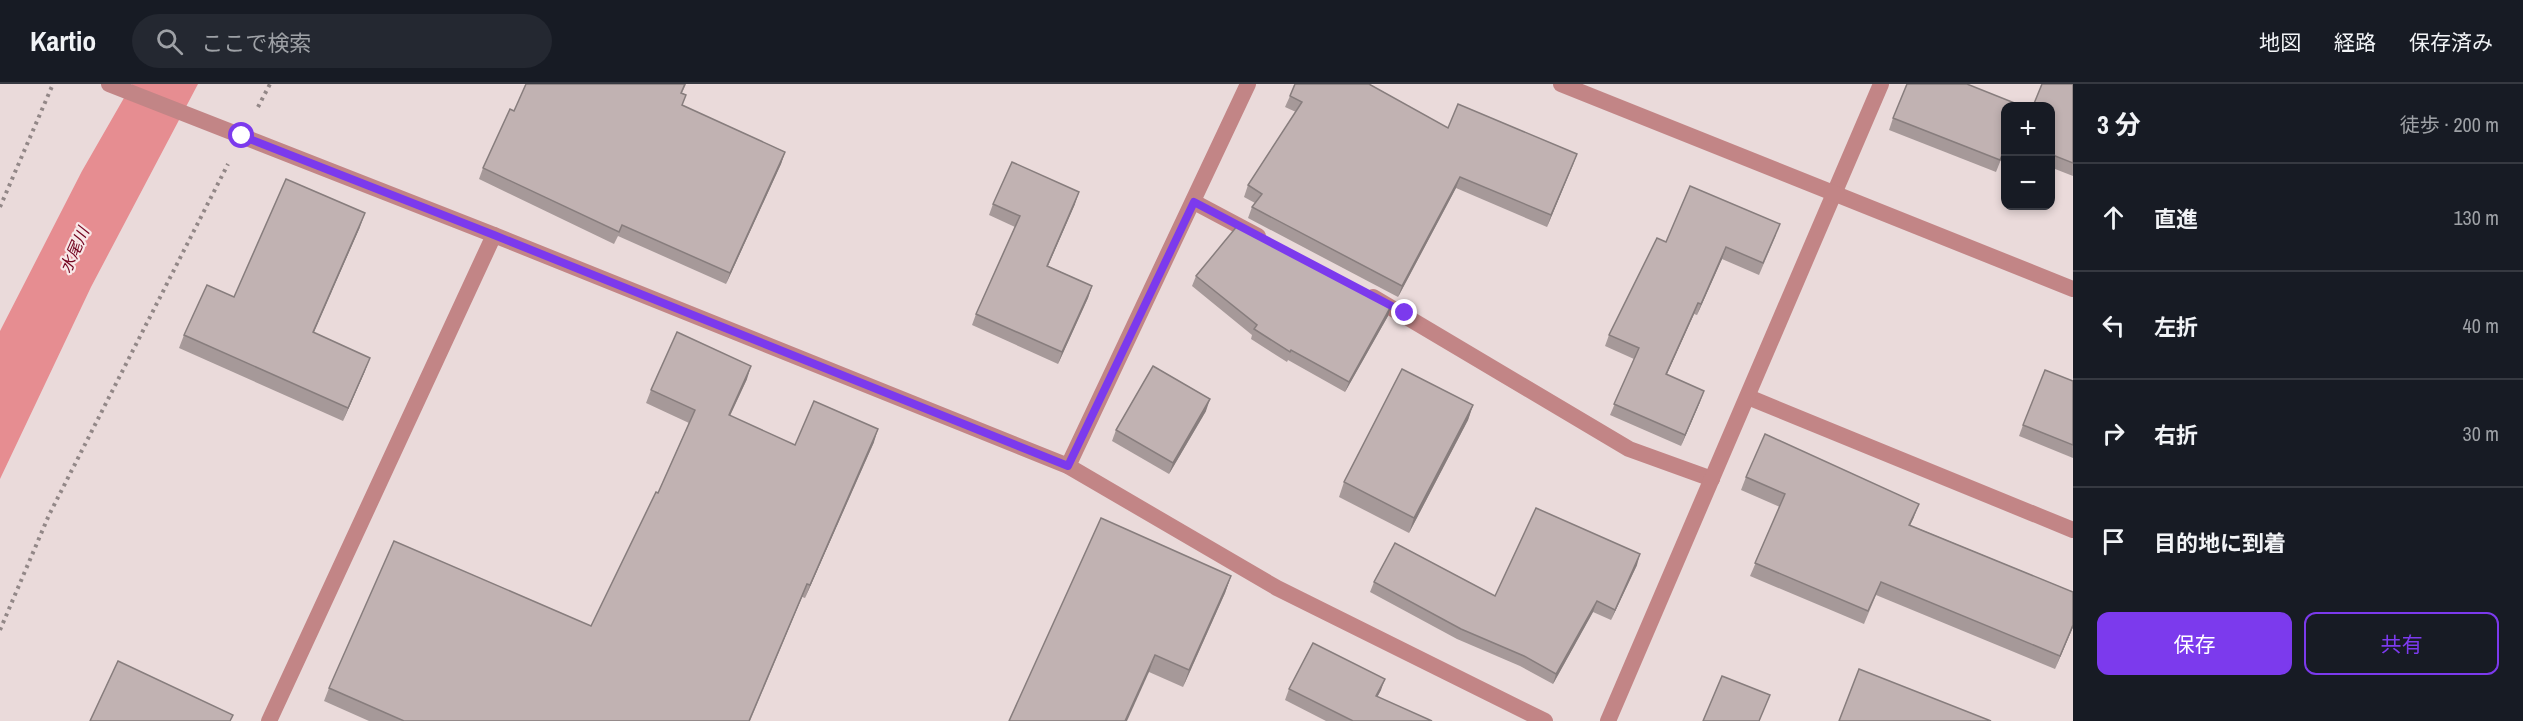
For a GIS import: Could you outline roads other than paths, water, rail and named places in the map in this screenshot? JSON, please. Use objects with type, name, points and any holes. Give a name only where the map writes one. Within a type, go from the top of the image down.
[{"type":"street","points":[[109,84],[494,235],[1068,466],[1277,588],[1545,721]]},
{"type":"street","points":[[1068,466],[1248,84]]},
{"type":"street","points":[[1561,84],[2073,289]]},
{"type":"street","points":[[1608,721],[1881,84]]},
{"type":"street","points":[[1194,202],[1268,241]]},
{"type":"street","points":[[269,721],[494,235]]},
{"type":"street","points":[[1363,291],[1405,313],[1629,449],[1712,479]]},
{"type":"street","points":[[1748,397],[2073,530]]},
{"type":"water","name":"水尾川","points":[[132,84],[198,84],[91,287],[0,479],[0,331],[82,171]]}]
